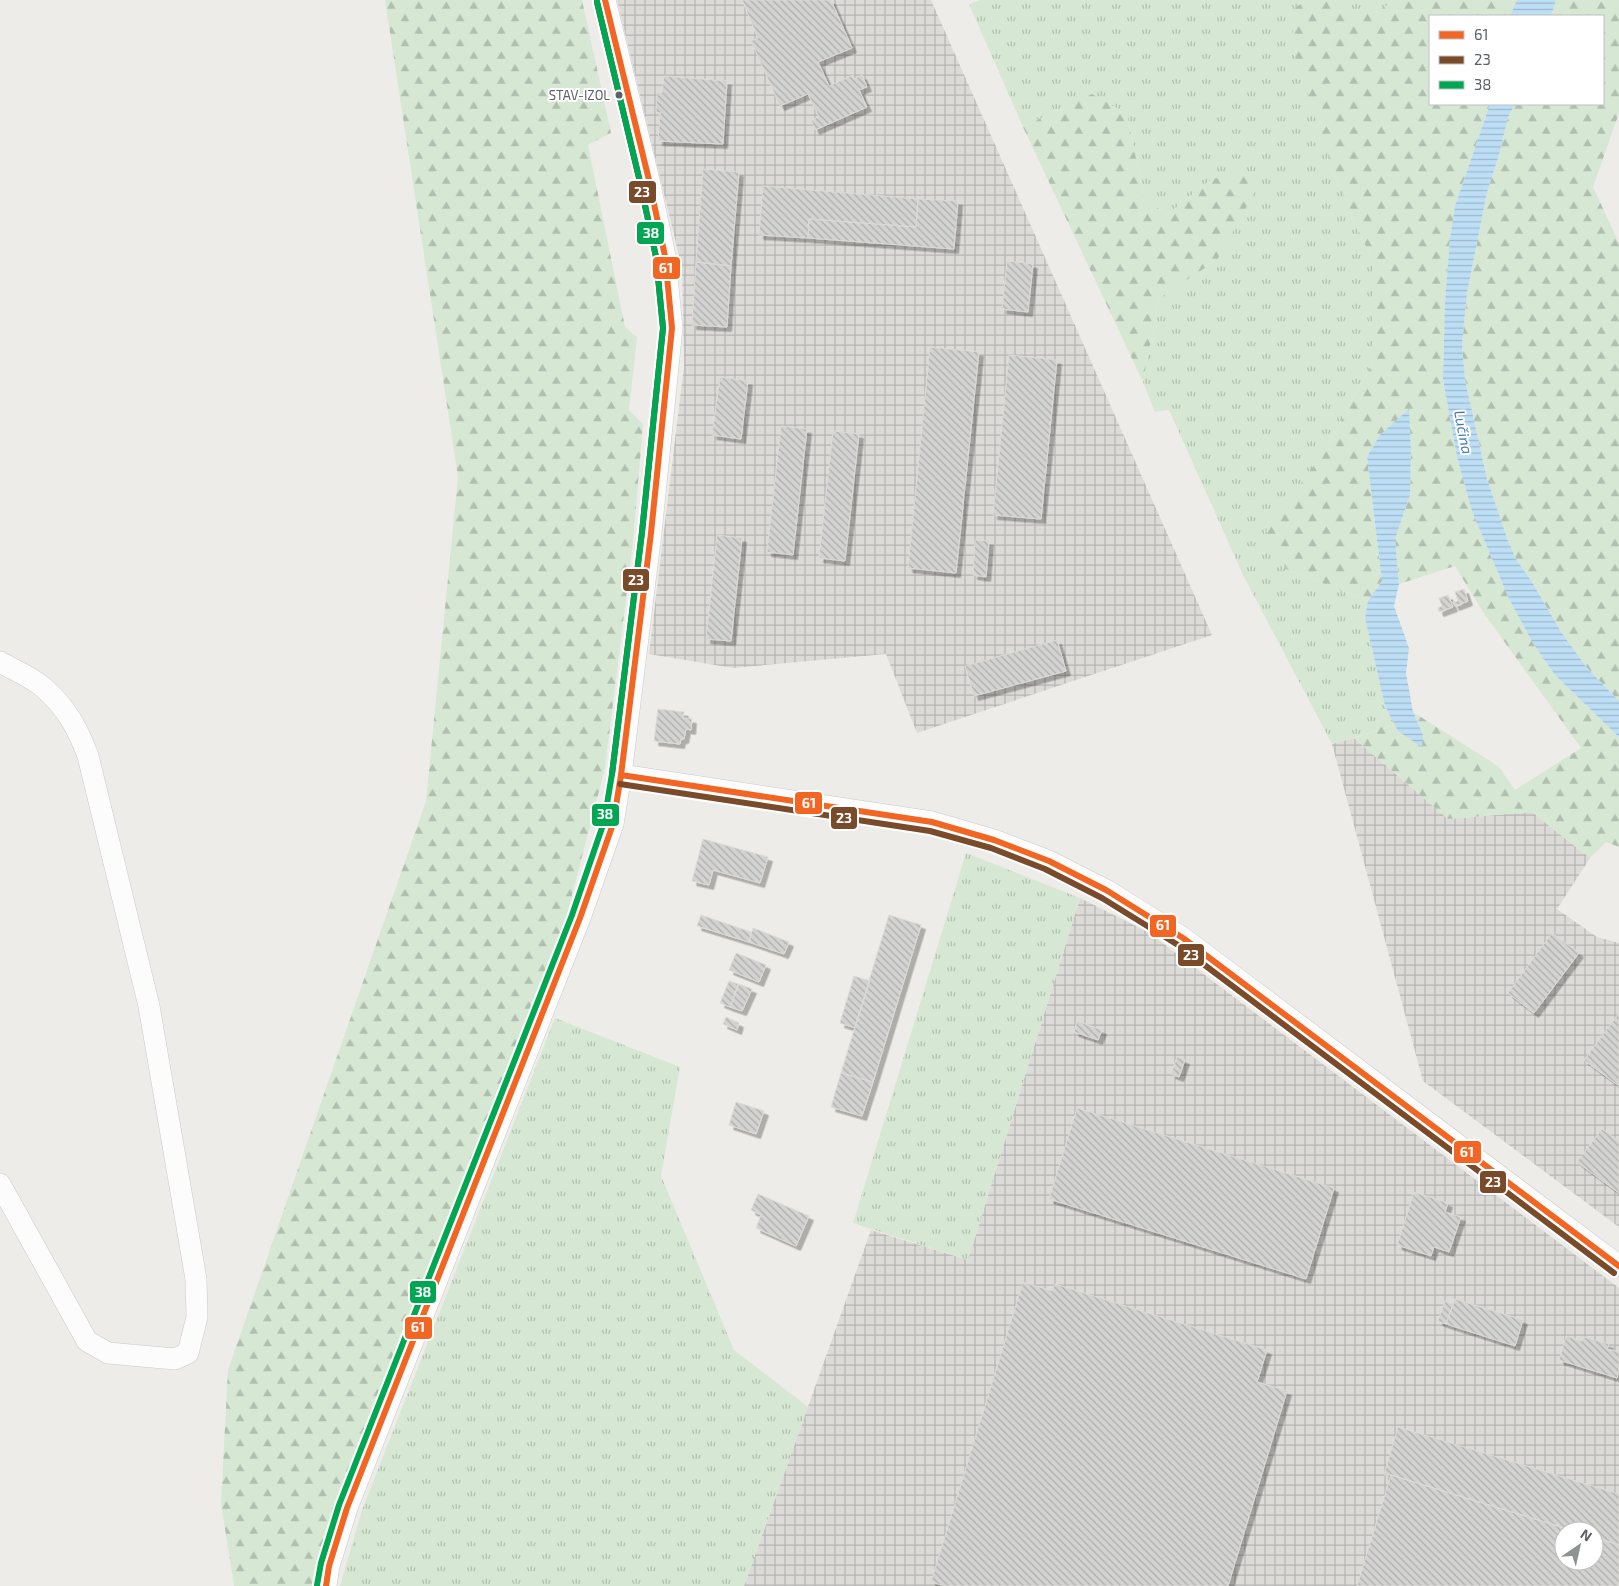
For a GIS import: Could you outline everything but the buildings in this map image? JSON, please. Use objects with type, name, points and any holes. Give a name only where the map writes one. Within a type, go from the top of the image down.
[{"type":"street","points":[[326,1586],[329,1566],[347,1508],[595,878],[613,824],[622,775],[651,533],[672,328],[665,256],[649,180],[605,0]]},
{"type":"street","points":[[0,662],[43,686],[64,707],[78,729],[88,756],[149,1006],[196,1279],[197,1317],[188,1353],[175,1359],[108,1353],[87,1341],[0,1184]]},
{"type":"street","points":[[622,775],[932,822],[994,840],[1049,861],[1119,898],[1182,938],[1619,1266]]},
{"type":"shaded area","points":[[617,0],[931,0],[1212,635],[917,733],[886,654],[733,668],[649,654],[684,366],[682,268]]},
{"type":"shaded area","points":[[1354,738],[1448,819],[1532,812],[1590,858],[1557,909],[1597,937],[1619,943],[1619,1227],[1423,1081],[1332,744]]},
{"type":"shaded area","points":[[1080,898],[1148,932],[1619,1288],[1619,1586],[744,1586],[871,1230],[968,1260]]},
{"type":"green space","points":[[385,0],[582,0],[611,133],[588,145],[625,327],[637,337],[629,410],[643,424],[633,542],[605,768],[566,918],[347,1476],[324,1554],[317,1586],[234,1586],[221,1503],[228,1370],[426,801],[458,477]]},
{"type":"green space","points":[[980,0],[1307,0],[1296,7],[1334,173],[1372,261],[1372,364],[1326,449],[1286,569],[1368,601],[1365,618],[1385,706],[1376,731],[1332,744],[1244,577],[1169,410],[1155,412],[1143,382],[1159,298],[1217,260],[1212,179],[1167,215],[1144,198],[1127,114],[1092,95],[1023,127],[969,4]]},
{"type":"green space","points":[[1307,0],[1334,0],[1345,11],[1357,14],[1376,12],[1397,0],[1517,0],[1510,15],[1429,15],[1429,105],[1490,105],[1455,206],[1450,239],[1445,302],[1443,379],[1457,457],[1472,510],[1510,601],[1533,643],[1555,675],[1619,737],[1619,847],[1606,842],[1590,858],[1532,812],[1448,819],[1354,738],[1376,731],[1385,706],[1398,731],[1423,735],[1413,712],[1498,766],[1515,790],[1581,748],[1483,612],[1455,566],[1399,584],[1395,539],[1410,495],[1411,450],[1409,410],[1367,457],[1382,581],[1368,601],[1286,569],[1266,531],[1326,449],[1372,364],[1372,261],[1334,173],[1296,59],[1291,17],[1296,7]]},
{"type":"green space","points":[[1334,0],[1397,0],[1372,13],[1352,14],[1345,11]]},
{"type":"green space","points":[[1556,0],[1619,0],[1619,113],[1593,187],[1619,243],[1619,701],[1587,668],[1561,632],[1532,582],[1516,559],[1487,479],[1465,380],[1462,344],[1467,293],[1487,192],[1499,155],[1508,117],[1514,105],[1604,105],[1604,15],[1551,15]]},
{"type":"green space","points":[[1092,94],[1127,114],[1144,198],[1167,215],[1212,179],[1245,173],[1257,188],[1217,260],[1159,298],[1143,382],[1023,127]]},
{"type":"green space","points":[[966,853],[1080,898],[968,1260],[853,1223]]},
{"type":"green space","points":[[555,1018],[680,1067],[661,1176],[734,1350],[808,1407],[744,1586],[340,1586],[362,1510]]},
{"type":"water","points":[[1517,0],[1556,0],[1551,15],[1510,15]]},
{"type":"water","name":"Lučina","points":[[1490,105],[1514,105],[1508,117],[1499,155],[1487,192],[1467,293],[1462,344],[1465,380],[1487,479],[1508,541],[1516,559],[1532,582],[1561,632],[1587,668],[1619,701],[1619,737],[1555,675],[1533,643],[1510,601],[1472,511],[1457,457],[1443,379],[1445,302],[1450,239],[1455,206]]},
{"type":"water","points":[[1409,409],[1411,450],[1410,495],[1395,539],[1399,584],[1394,606],[1409,648],[1406,673],[1413,712],[1423,735],[1422,747],[1398,731],[1385,706],[1365,618],[1368,601],[1382,581],[1367,457],[1380,435]]},
{"type":"transit line","name":"61","points":[[326,1586],[329,1566],[347,1508],[580,918],[613,824],[621,775],[651,533],[672,328],[665,256],[649,180],[605,0]]},
{"type":"transit line","name":"23","points":[[597,2],[656,257],[663,328],[642,532],[612,774]]},
{"type":"transit line","name":"38","points":[[317,1585],[321,1563],[339,1505],[572,915],[604,822],[612,774],[642,532],[663,328],[656,257],[597,2]]},
{"type":"transit line","name":"61","points":[[621,775],[932,822],[994,840],[1049,861],[1106,890],[1183,938],[1619,1266]]},
{"type":"transit line","name":"23","points":[[620,784],[930,831],[991,848],[1045,869],[1102,898],[1178,945],[1614,1273]]},
{"type":"place","name":"STAV-IZOL","points":[[619,95]]}]
